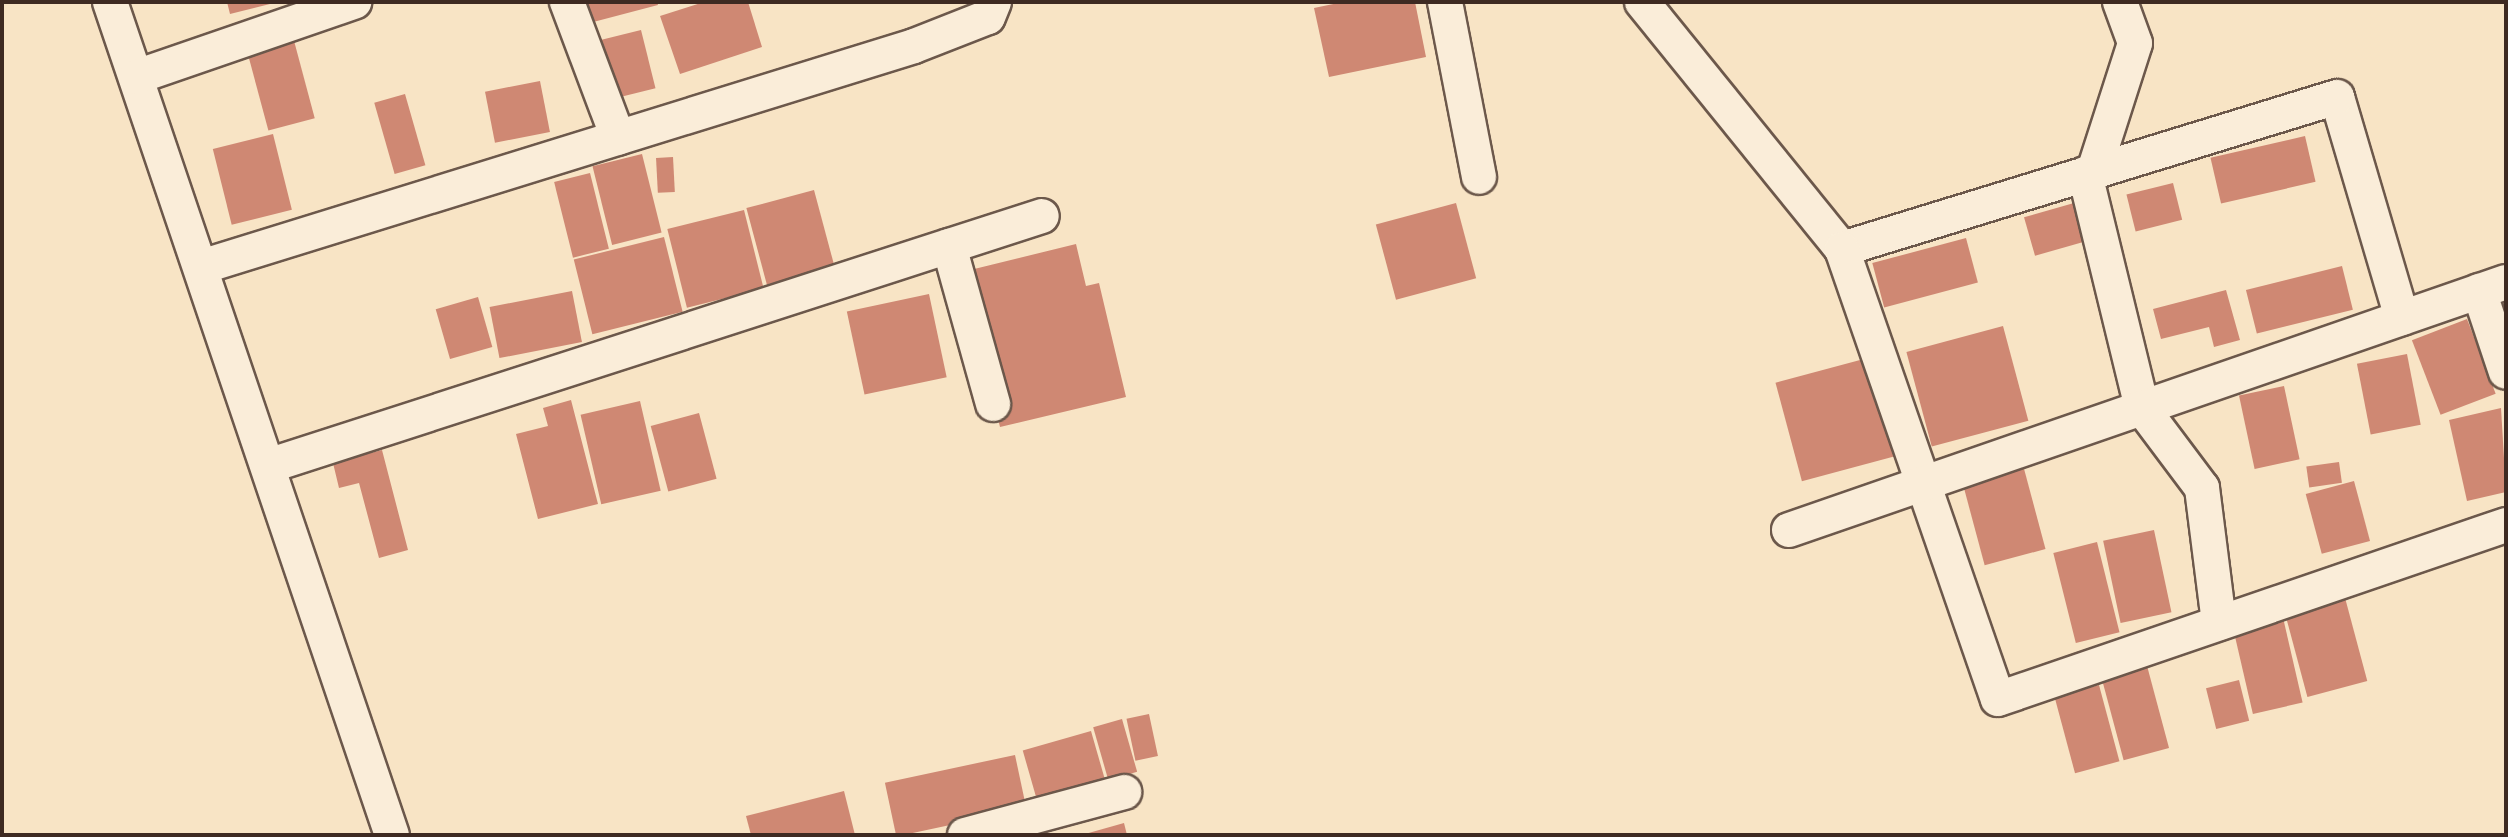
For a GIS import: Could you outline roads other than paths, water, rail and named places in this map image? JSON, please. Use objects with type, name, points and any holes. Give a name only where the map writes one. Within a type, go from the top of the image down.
[{"type":"street","points":[[110,2],[392,835]]},
{"type":"street","points":[[136,77],[352,2]]},
{"type":"street","points":[[567,2],[618,138]]},
{"type":"street","points":[[201,267],[956,31],[988,17],[994,2]]},
{"type":"street","points":[[1445,2],[1479,177]]},
{"type":"street","points":[[1642,2],[1842,249],[1998,699],[2506,525]]},
{"type":"street","points":[[2120,2],[2135,43],[2089,173],[2142,408],[2202,488],[2219,623]]},
{"type":"street","points":[[1842,249],[2337,97],[2402,318]]},
{"type":"street","points":[[268,466],[1042,216]]},
{"type":"street","points":[[949,246],[993,404]]},
{"type":"street","points":[[1789,530],[2492,286],[2506,372]]},
{"type":"street","points":[[965,835],[1124,792]]}]
